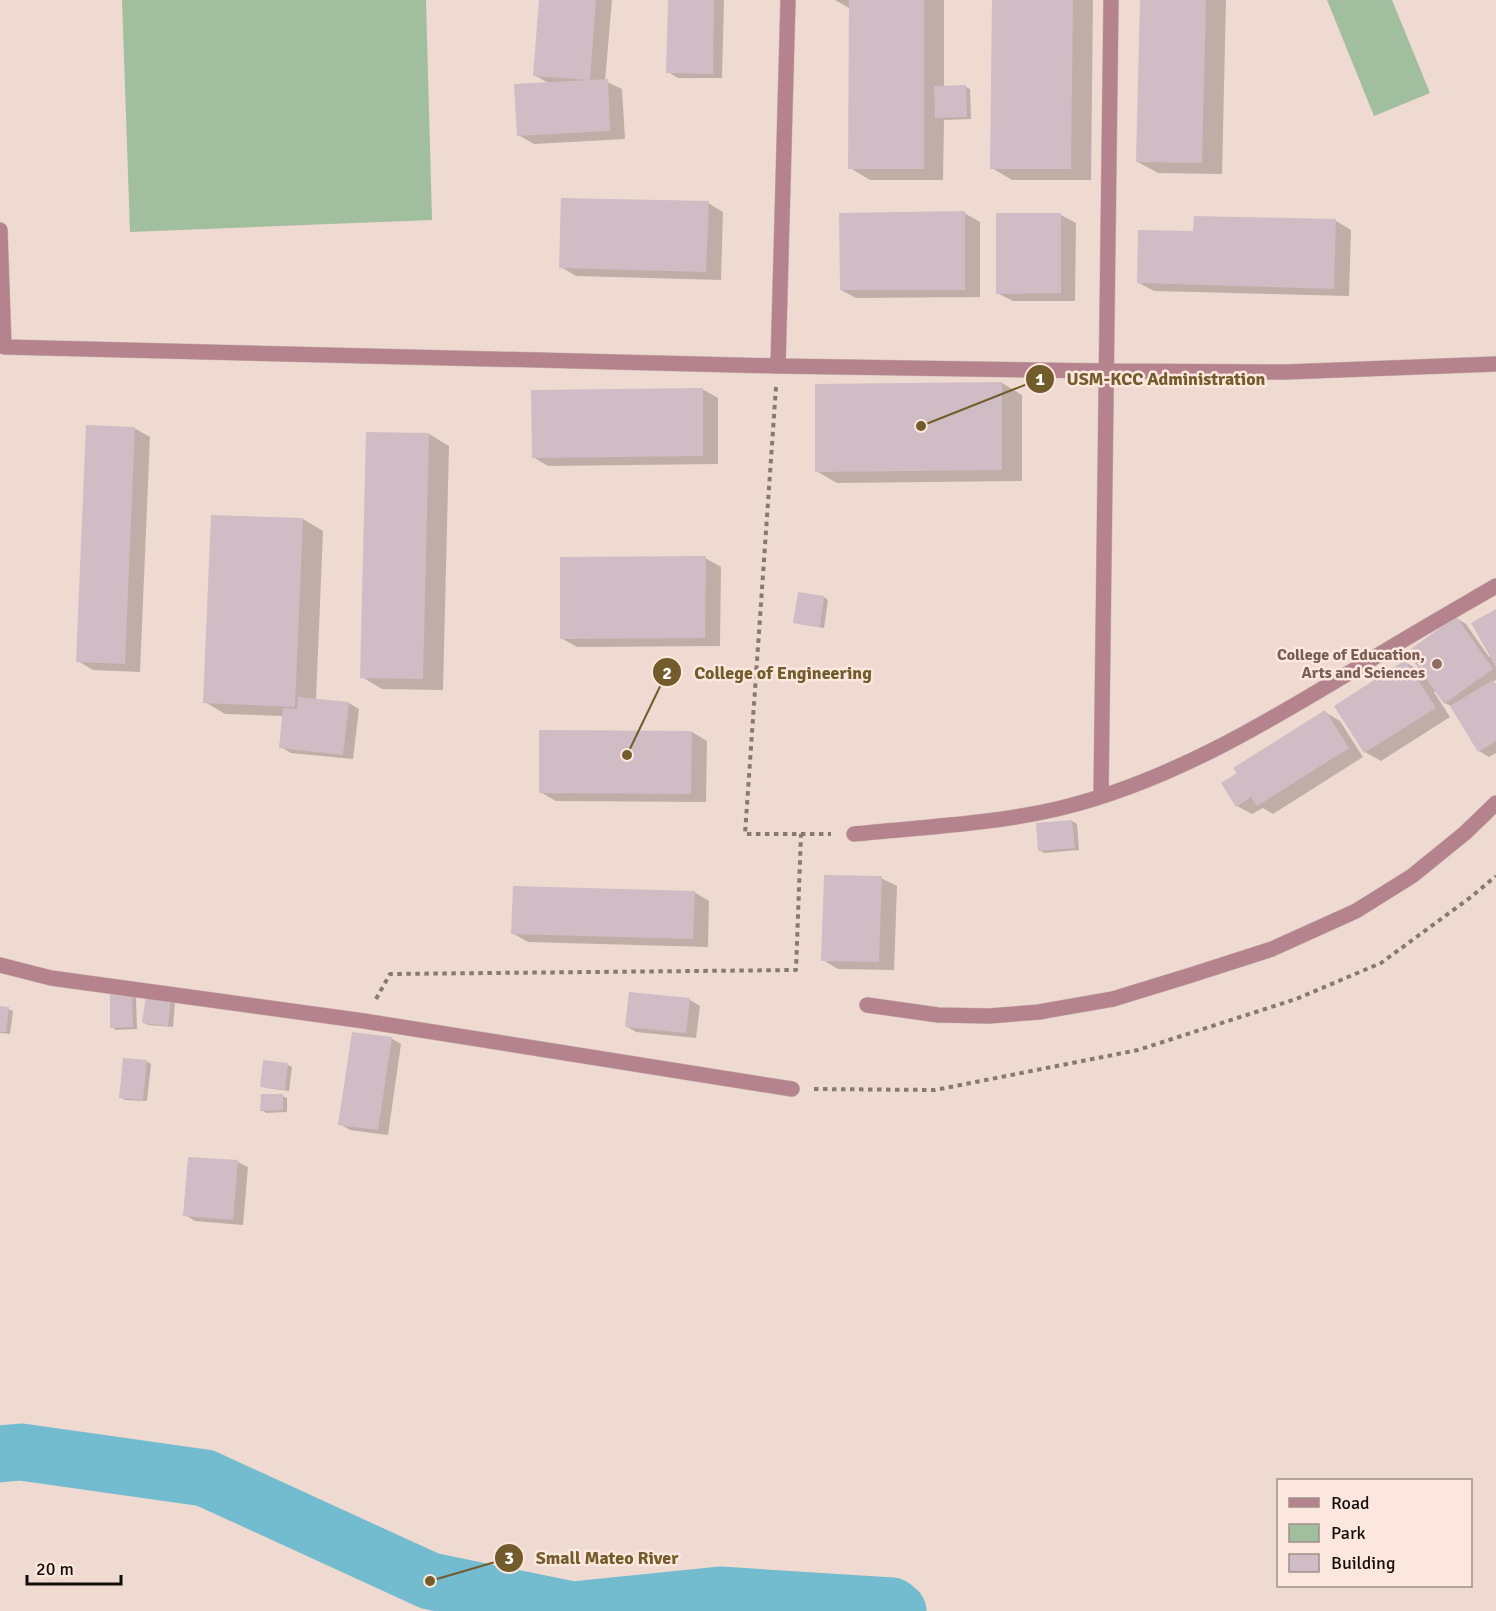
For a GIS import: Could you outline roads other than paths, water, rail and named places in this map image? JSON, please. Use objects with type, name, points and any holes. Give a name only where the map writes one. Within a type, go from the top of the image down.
[{"type":"street","points":[[778,366],[788,0]]},
{"type":"street","points":[[1101,796],[1111,0]]},
{"type":"street","points":[[0,230],[4,347],[778,366],[1106,371],[1286,372],[1496,364]]},
{"type":"street","points":[[854,834],[1027,815],[1062,808],[1158,776],[1249,731],[1496,586]]},
{"type":"street","points":[[867,1005],[938,1015],[989,1016],[1039,1012],[1113,999],[1272,949],[1356,911],[1412,876],[1465,833],[1496,803]]},
{"type":"street","points":[[0,965],[70,981],[364,1021],[792,1089]]},
{"type":"waterway","points":[[0,1454],[21,1452],[205,1478],[430,1581],[572,1610],[720,1595],[892,1606],[898,1611]]},
{"type":"place","name":"USM-KCC Administration","points":[[921,426]]},
{"type":"place","name":"College of Education, Arts and Sciences","points":[[1437,664]]},
{"type":"place","name":"College of Engineering","points":[[627,755]]},
{"type":"place","name":"Small Mateo River","points":[[430,1581]]}]
